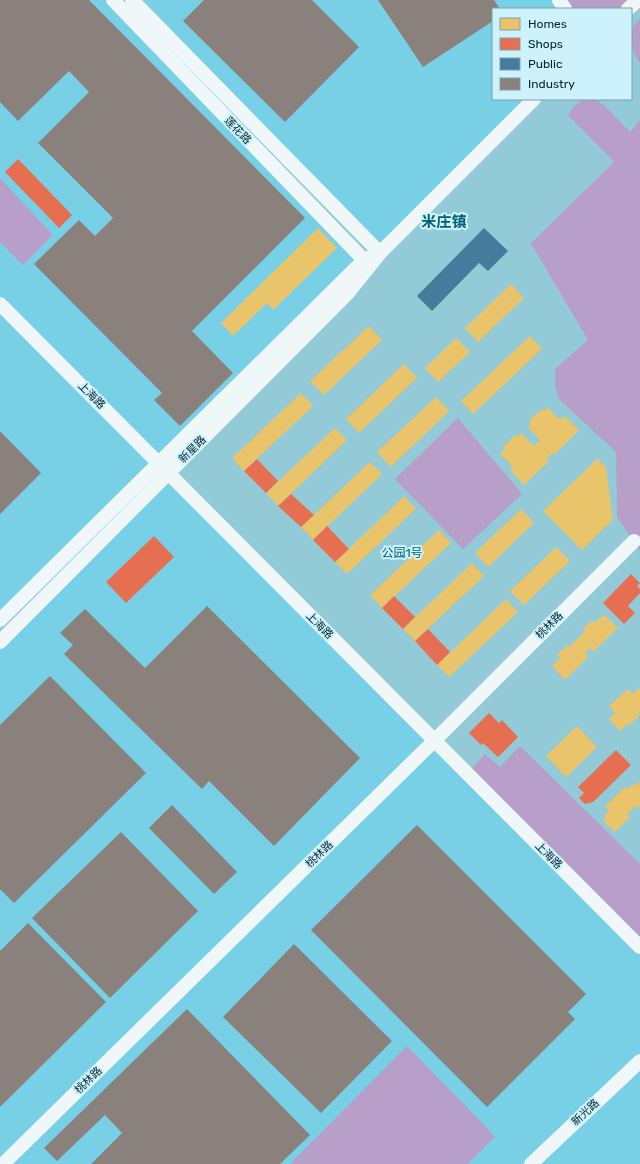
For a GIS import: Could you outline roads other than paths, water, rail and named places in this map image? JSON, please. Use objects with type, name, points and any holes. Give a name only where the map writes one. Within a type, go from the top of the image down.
[{"type":"street","name":"莲花路","points":[[113,0],[364,260]]},
{"type":"street","name":"莲花路","points":[[132,0],[380,253]]},
{"type":"street","points":[[629,8],[638,0]]},
{"type":"street","name":"新星路","points":[[0,642],[347,294],[380,253],[533,100]]},
{"type":"street","points":[[364,260],[380,253]]},
{"type":"street","name":"新星路","points":[[0,620],[158,462],[364,260]]},
{"type":"street","name":"上海路","points":[[0,304],[640,946]]},
{"type":"street","name":"桃林路","points":[[3,1164],[435,740],[634,541]]},
{"type":"street","name":"新光路","points":[[531,1164],[640,1061]]},
{"type":"district","name":"米庄镇","points":[[444,222]]},
{"type":"district","name":"公园1号","points":[[402,553]]}]
